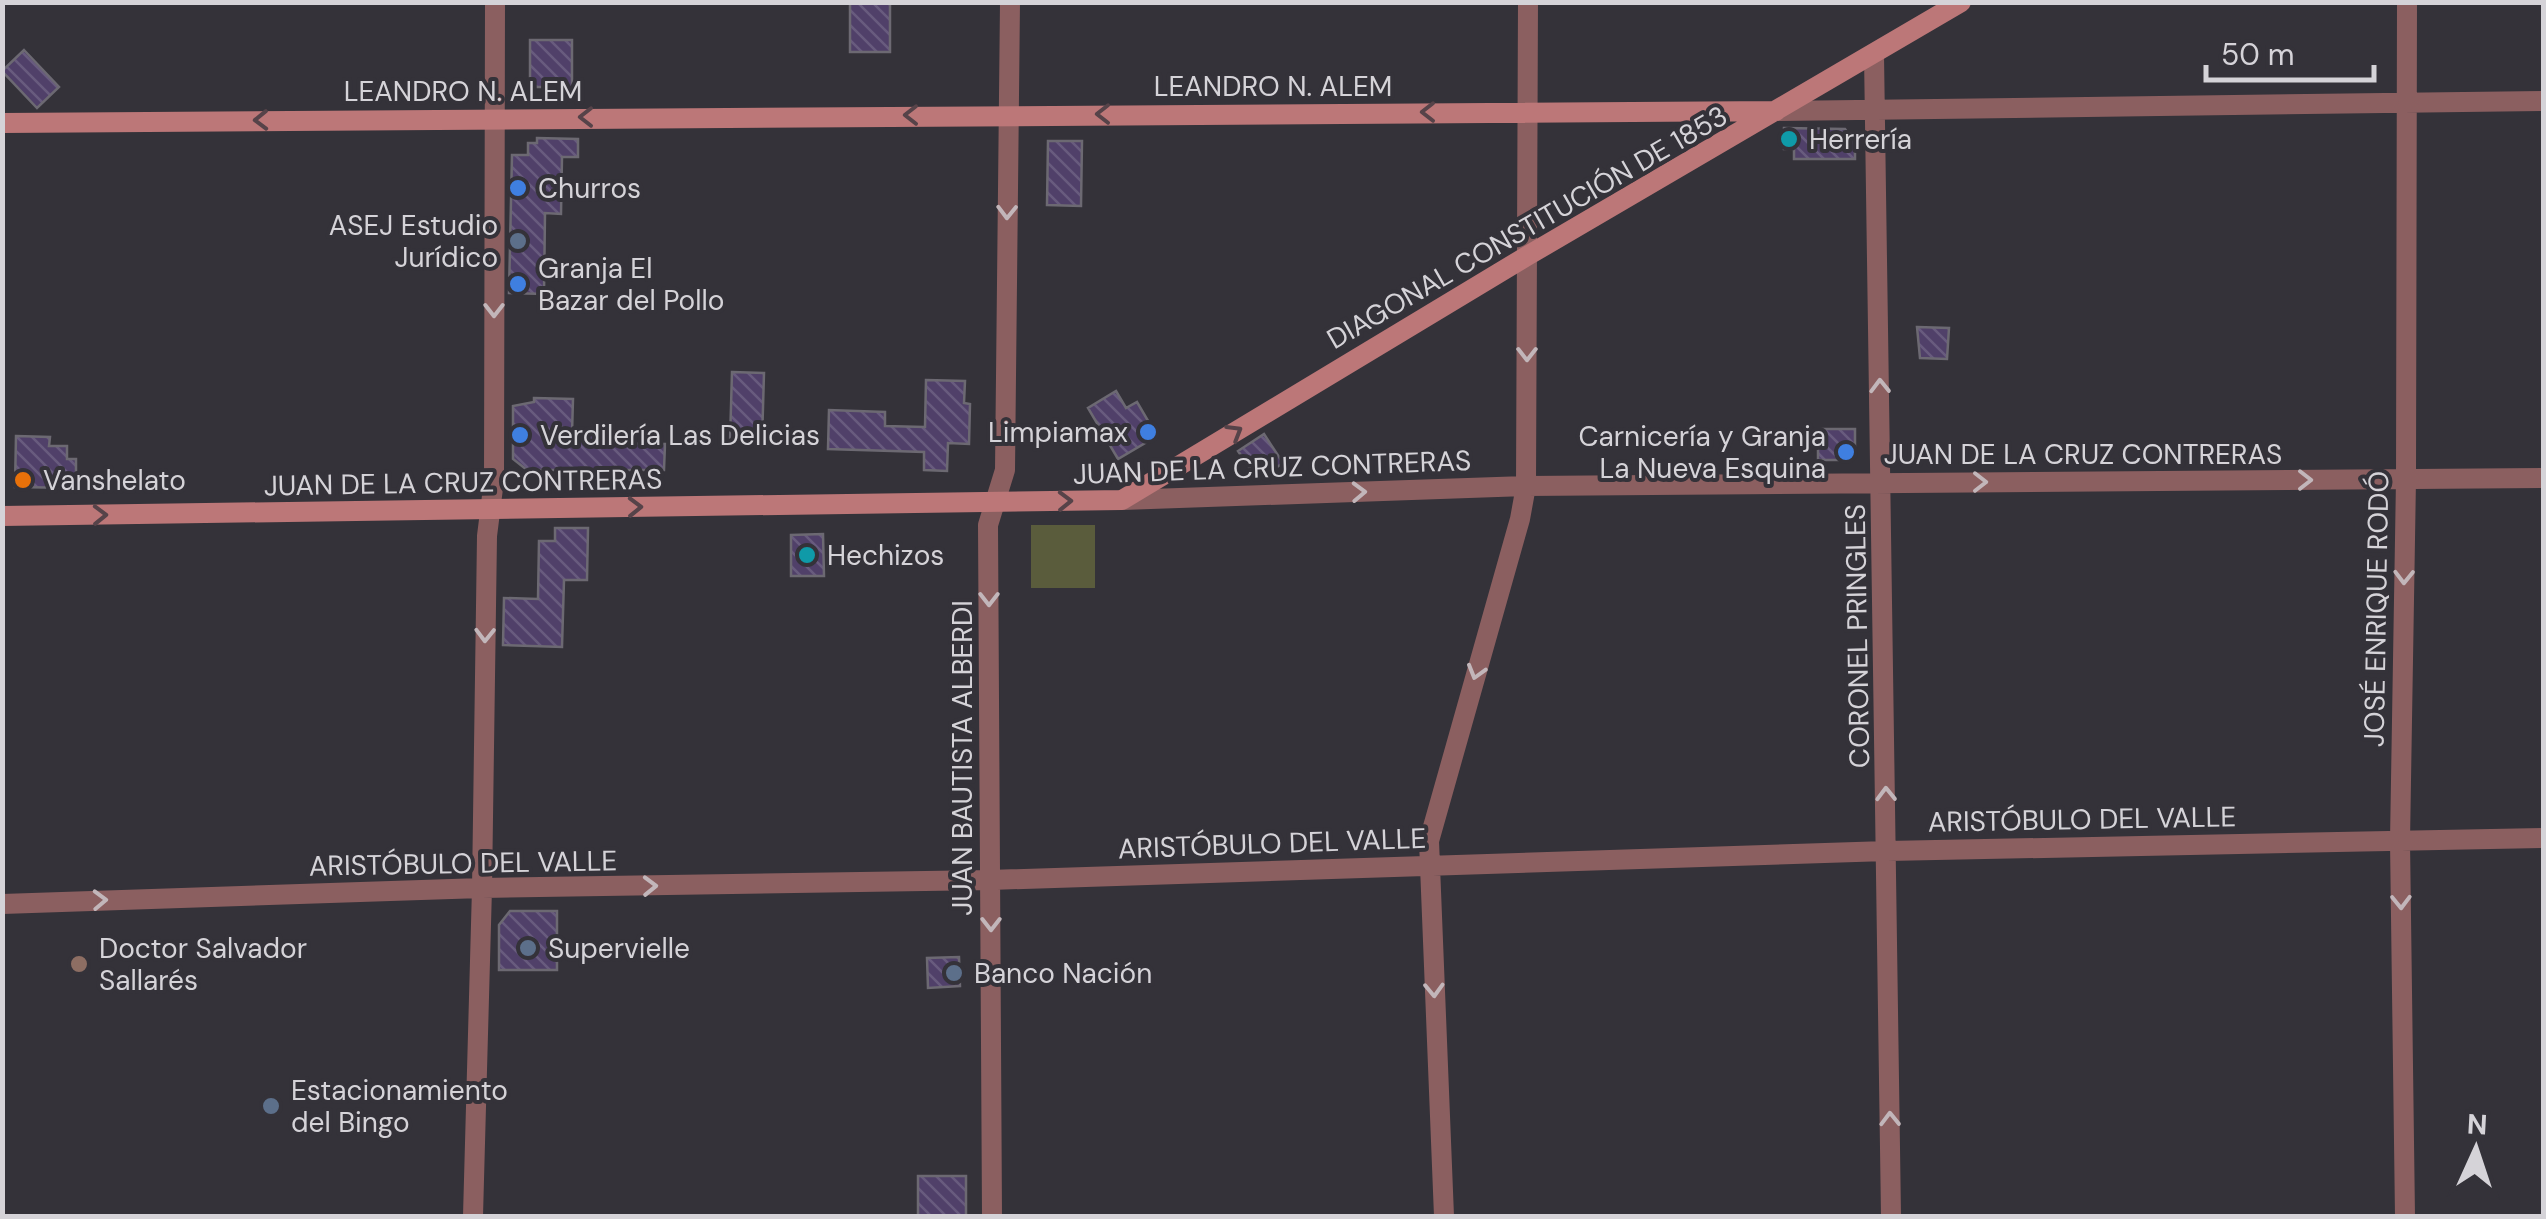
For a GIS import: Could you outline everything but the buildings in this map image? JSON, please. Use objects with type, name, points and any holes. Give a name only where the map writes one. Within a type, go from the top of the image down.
[{"type":"main road","name":"DIAGONAL CONSTITUCIÓN DE 1853","points":[[1122,500],[1526,256],[1961,2]]},
{"type":"main road","name":"LEANDRO N. ALEM","points":[[2,123],[1778,111]]},
{"type":"main road","name":"JUAN DE LA CRUZ CONTRERAS","points":[[2,516],[1122,500]]},
{"type":"street","points":[[473,1216],[486,536],[494,480],[496,2]]},
{"type":"street","name":"JUAN BAUTISTA ALBERDI","points":[[992,1216],[988,525],[1005,470],[1010,2]]},
{"type":"street","points":[[1444,1216],[1429,866],[1433,820],[1526,486],[1528,2]]},
{"type":"street","name":"JOSÉ ENRIQUE RODÓ","points":[[2406,1216],[2400,841],[2407,2]]},
{"type":"street","name":"CORONEL PRINGLES","points":[[1874,55],[1890,1216]]},
{"type":"street","name":"LEANDRO N. ALEM","points":[[1778,111],[2544,102]]},
{"type":"street","name":"JUAN DE LA CRUZ CONTRERAS","points":[[1122,500],[1526,486],[2544,478]]},
{"type":"street","name":"ARISTÓBULO DEL VALLE","points":[[2,904],[482,888],[990,880],[1887,851],[2544,838]]},
{"type":"green space","points":[[1031,525],[1095,525],[1095,588],[1031,588]]},
{"type":"place","name":"Herrería","points":[[1789,139]]},
{"type":"place","name":"Churros","points":[[518,188]]},
{"type":"place","name":"ASEJ Estudio Jurídico","points":[[518,241]]},
{"type":"place","name":"Granja El Bazar del Pollo","points":[[518,284]]},
{"type":"place","name":"Limpiamax","points":[[1148,432]]},
{"type":"place","name":"Verdilería Las Delicias","points":[[520,435]]},
{"type":"place","name":"Carnicería y Granja La Nueva Esquina","points":[[1846,452]]},
{"type":"place","name":"Vanshelato","points":[[23,480]]},
{"type":"place","name":"Hechizos","points":[[807,555]]},
{"type":"place","name":"Supervielle","points":[[528,948]]},
{"type":"place","name":"Doctor Salvador Sallarés","points":[[79,964]]},
{"type":"place","name":"Banco Nación","points":[[954,973]]},
{"type":"place","name":"Estacionamiento del Bingo","points":[[271,1106]]}]
